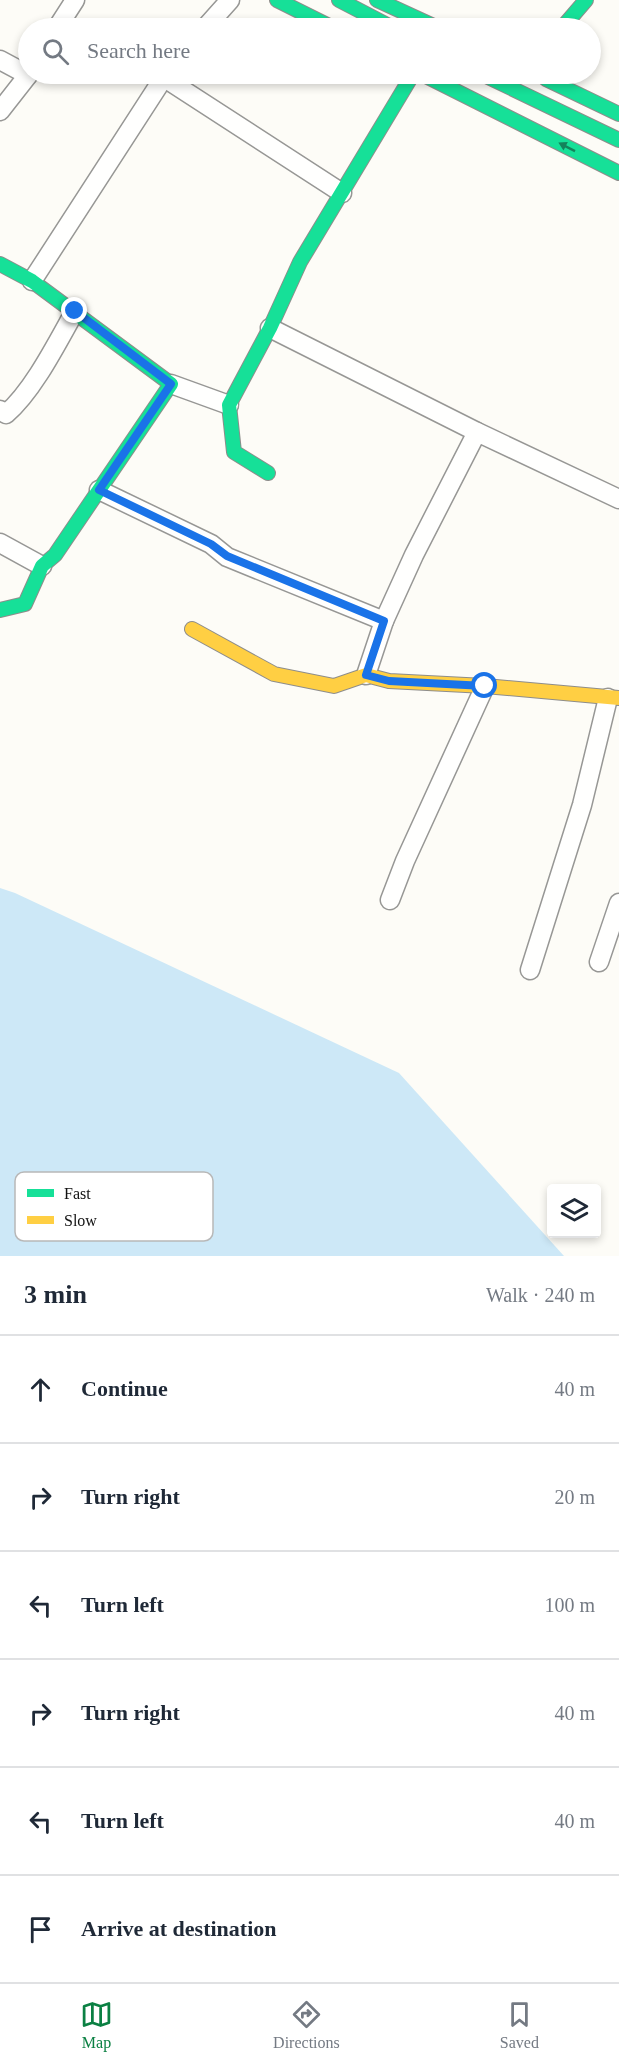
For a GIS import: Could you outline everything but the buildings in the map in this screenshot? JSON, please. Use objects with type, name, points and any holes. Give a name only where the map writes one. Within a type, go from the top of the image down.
[{"type":"main road","points":[[277,0],[313,18]]},
{"type":"main road","points":[[339,0],[374,18]]},
{"type":"main road","points":[[377,0],[416,18]]},
{"type":"main road","points":[[570,18],[585,0]]},
{"type":"main road","points":[[268,473],[234,452],[229,405],[270,328],[300,262],[407,84]]},
{"type":"main road","points":[[442,84],[619,173]]},
{"type":"main road","points":[[503,84],[619,140]]},
{"type":"main road","points":[[555,84],[619,114]]},
{"type":"main road","points":[[0,264],[32,281],[75,311],[171,384],[55,555],[42,566],[25,604],[0,610]]},
{"type":"main road","points":[[192,629],[274,674],[334,686],[366,675],[389,681],[485,686],[613,698]]},
{"type":"street","points":[[63,18],[75,0]]},
{"type":"street","points":[[214,18],[230,0]]},
{"type":"street","points":[[0,60],[18,69]]},
{"type":"street","points":[[0,111],[20,84]]},
{"type":"street","points":[[32,281],[158,84]]},
{"type":"street","points":[[178,84],[342,193]]},
{"type":"street","points":[[0,410],[6,414],[15,406],[75,311]]},
{"type":"street","points":[[270,328],[477,432],[619,499]]},
{"type":"street","points":[[171,384],[229,405]]},
{"type":"street","points":[[366,675],[384,621],[414,555],[477,432]]},
{"type":"street","points":[[99,490],[211,544],[227,556],[384,621]]},
{"type":"street","points":[[0,543],[42,566]]},
{"type":"street","points":[[390,900],[405,861],[485,686]]},
{"type":"street","points":[[530,970],[613,698]]},
{"type":"street","points":[[599,962],[619,903]]},
{"type":"water","points":[[0,888],[399,1073],[564,1256],[0,1256]]},
{"type":"traffic: fast","points":[[277,0],[313,18]]},
{"type":"traffic: fast","points":[[339,0],[374,18]]},
{"type":"traffic: fast","points":[[377,0],[416,18]]},
{"type":"traffic: fast","points":[[571,18],[586,0]]},
{"type":"traffic: fast","points":[[268,473],[234,452],[229,405],[270,328],[300,262],[407,84]]},
{"type":"traffic: fast","points":[[442,84],[619,173]]},
{"type":"traffic: fast","points":[[503,84],[619,140]]},
{"type":"traffic: fast","points":[[556,84],[619,114]]},
{"type":"traffic: fast","points":[[0,264],[32,281],[171,384],[55,555],[42,566],[25,604],[0,610]]},
{"type":"traffic: slow","points":[[192,629],[274,674],[334,686],[366,675],[389,681],[485,686],[619,698]]},
{"type":"route","points":[[75,311],[171,384],[99,490],[211,544],[227,556],[384,621],[366,675],[389,681],[485,686]]}]
